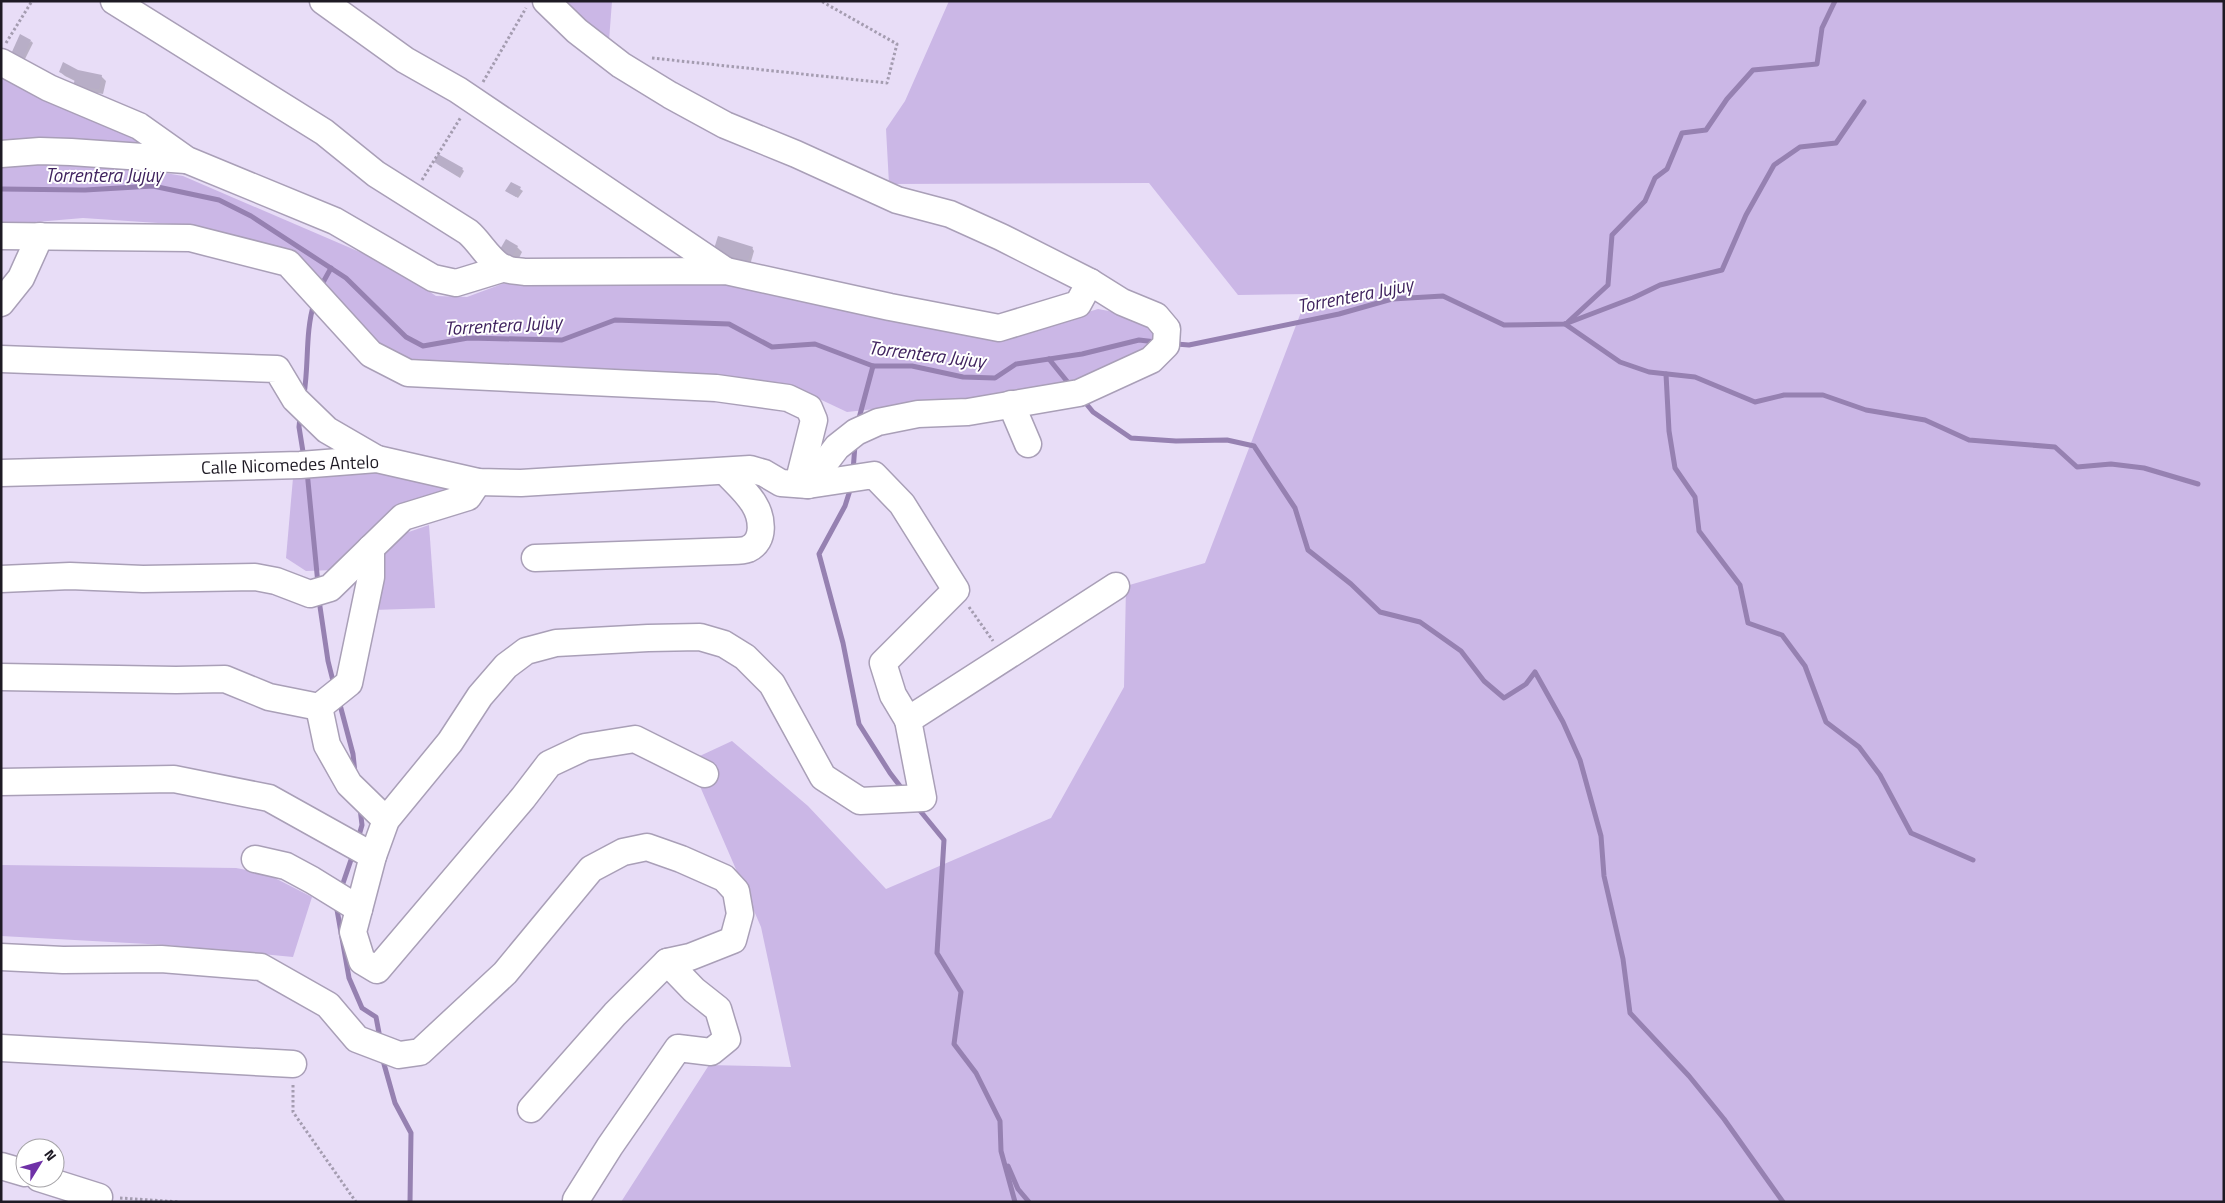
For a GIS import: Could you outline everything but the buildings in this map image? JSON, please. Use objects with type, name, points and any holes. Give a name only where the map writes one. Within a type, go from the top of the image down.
[{"type":"street","points":[[114,1],[324,132],[376,174],[468,232],[504,268]]},
{"type":"street","points":[[323,1],[405,60],[458,90],[726,271]]},
{"type":"street","points":[[546,1],[577,32],[621,65],[724,125],[796,154],[897,200],[950,214],[1001,237],[1090,282],[1122,302],[1156,316],[1167,330],[1166,345],[1151,360],[1079,393],[968,412],[918,414],[878,422],[856,432],[837,447],[803,484]]},
{"type":"street","points":[[1,62],[48,88],[139,126],[187,160],[336,221],[434,278],[456,283],[504,268],[525,272],[726,271],[890,307],[999,328],[1078,304],[1090,282]]},
{"type":"street","points":[[1,154],[40,151],[71,152],[187,160]]},
{"type":"street","points":[[1,236],[190,238],[288,263],[372,354],[408,373],[716,388],[788,398],[809,408],[814,420],[803,484]]},
{"type":"street","points":[[1,303],[21,278],[40,236]]},
{"type":"street","points":[[1,359],[277,369],[295,399],[327,430],[377,459]]},
{"type":"street","points":[[1011,404],[1028,444]]},
{"type":"street","name":"Calle Nicomedes Antelo","points":[[1,474],[300,465],[377,459],[478,482],[521,483],[750,469],[764,473],[781,482],[803,484]]},
{"type":"street","points":[[535,558],[747,549],[756,543],[760,533],[761,520],[754,503],[725,471]]},
{"type":"street","points":[[705,774],[635,739],[585,747],[549,764],[523,798],[377,970],[362,961],[353,932],[373,856],[386,820],[450,742],[480,696],[506,666],[526,652],[556,643],[700,636],[724,644],[745,657],[772,684],[823,777],[860,801],[923,798],[908,720],[893,695],[883,663],[956,590],[902,504],[874,475],[803,484]]},
{"type":"street","points":[[1,579],[70,576],[143,579],[254,577],[284,584],[310,594],[330,588],[403,517],[468,497],[478,482]]},
{"type":"street","points":[[1,677],[225,679],[269,697],[319,707],[349,683],[371,577],[371,548]]},
{"type":"street","points":[[908,720],[1116,586]]},
{"type":"street","points":[[319,707],[327,744],[349,784],[386,820]]},
{"type":"street","points":[[1,782],[174,779],[269,798],[373,856]]},
{"type":"street","points":[[1,957],[63,960],[160,959],[261,968],[328,1005],[357,1039],[399,1055],[420,1052],[505,972],[591,868],[624,852],[647,848],[681,859],[724,878],[736,891],[740,914],[733,940],[690,957],[667,962],[615,1014],[532,1109]]},
{"type":"street","points":[[255,859],[286,866],[359,909]]},
{"type":"street","points":[[576,1200],[610,1146],[678,1048],[711,1052],[727,1038],[718,1009],[694,990],[667,962]]},
{"type":"street","points":[[1,1048],[293,1064]]},
{"type":"street","points":[[1,1166],[15,1170]]},
{"type":"street","points":[[65,1186],[99,1197]]},
{"type":"path","points":[[1,50],[32,1]]},
{"type":"path","points":[[644,57],[887,83],[897,44],[821,1]]},
{"type":"path","points":[[956,590],[1005,658]]},
{"type":"path","points":[[293,1064],[293,1112],[356,1202]]},
{"type":"path","points":[[99,1197],[180,1202]]},
{"type":"shaded area","points":[[561,1],[612,1],[609,41]]},
{"type":"shaded area","points":[[949,1],[2224,1],[2224,1202],[621,1202],[709,1065],[791,1067],[761,927],[689,761],[732,741],[808,806],[886,889],[1051,818],[1124,687],[1126,586],[1205,563],[1308,294],[1238,295],[1149,183],[889,184],[886,129],[905,101]]},
{"type":"shaded area","points":[[1,70],[154,150],[78,139],[1,140]]},
{"type":"shaded area","points":[[73,164],[147,170],[183,176],[390,265],[436,296],[467,297],[502,284],[715,283],[923,327],[996,340],[1098,309],[1141,317],[1155,329],[1152,347],[1086,378],[987,397],[847,412],[794,387],[406,365],[368,342],[287,253],[188,225],[83,218],[1,225],[1,166]]},
{"type":"shaded area","points":[[376,469],[461,487],[335,570],[306,571],[286,558],[293,478]]},
{"type":"shaded area","points":[[429,525],[435,608],[373,610],[382,556],[397,536]]},
{"type":"shaded area","points":[[1,865],[236,868],[267,874],[312,897],[293,957],[166,945],[1,936]]},
{"type":"waterway","points":[[1568,322],[1608,285],[1612,235],[1645,201],[1655,178],[1667,169],[1682,133],[1706,130],[1727,99],[1753,70],[1817,64],[1822,28],[1835,1]]},
{"type":"waterway","name":"Torrentera Jujuy","points":[[1176,344],[1189,345],[1339,314],[1392,299],[1443,296],[1504,325],[1565,324],[1633,298],[1660,285],[1722,270],[1746,215],[1774,165],[1800,147],[1836,143],[1864,102]]},
{"type":"waterway","name":"Torrentera Jujuy","points":[[1,189],[85,190],[153,186],[219,200],[251,216],[346,278],[406,337],[423,346],[468,338],[562,340],[615,320],[729,324],[772,347],[815,344],[873,366],[912,366],[963,377],[995,378],[1016,364],[1082,354],[1139,340],[1156,342]]},
{"type":"waterway","points":[[321,286],[331,268]]},
{"type":"waterway","points":[[304,394],[309,326],[314,303]]},
{"type":"waterway","points":[[1565,324],[1620,362],[1649,372],[1695,377],[1755,402],[1784,395],[1823,395],[1866,410],[1925,420],[1969,440],[2055,447],[2077,467],[2111,464],[2144,468],[2198,484]]},
{"type":"waterway","points":[[1049,359],[1070,385]]},
{"type":"waterway","points":[[858,422],[873,366]]},
{"type":"waterway","points":[[1666,374],[1669,431],[1675,468],[1695,497],[1699,531],[1740,585],[1748,623],[1782,635],[1805,666],[1826,722],[1859,747],[1880,775],[1911,833],[1973,860]]},
{"type":"waterway","points":[[1084,401],[1093,412],[1131,438],[1176,441],[1227,440],[1254,446],[1295,508],[1308,550],[1351,584],[1380,612],[1420,622],[1461,651],[1484,681],[1504,698],[1526,684],[1535,672],[1563,722],[1580,760],[1601,836],[1604,876],[1623,959],[1630,1013],[1689,1076],[1724,1119],[1783,1202]]},
{"type":"waterway","points":[[300,417],[299,427],[304,458]]},
{"type":"waterway","points":[[853,471],[855,445]]},
{"type":"waterway","points":[[307,471],[318,584]]},
{"type":"waterway","points":[[851,487],[845,506],[819,554],[843,643],[859,724],[903,790]]},
{"type":"waterway","points":[[319,600],[328,661],[334,685]]},
{"type":"waterway","points":[[339,701],[353,754],[355,773]]},
{"type":"waterway","points":[[917,807],[944,840],[937,953],[961,992],[954,1044],[976,1073],[1000,1121],[1001,1151],[1015,1202]]},
{"type":"waterway","points":[[358,839],[362,825],[360,808]]},
{"type":"waterway","points":[[341,889],[353,854]]},
{"type":"waterway","points":[[336,904],[349,978],[362,1008],[376,1017],[380,1038]]},
{"type":"waterway","points":[[382,1057],[395,1103],[411,1133],[410,1202]]},
{"type":"waterway","points":[[1008,1166],[1018,1189],[1029,1202]]}]
